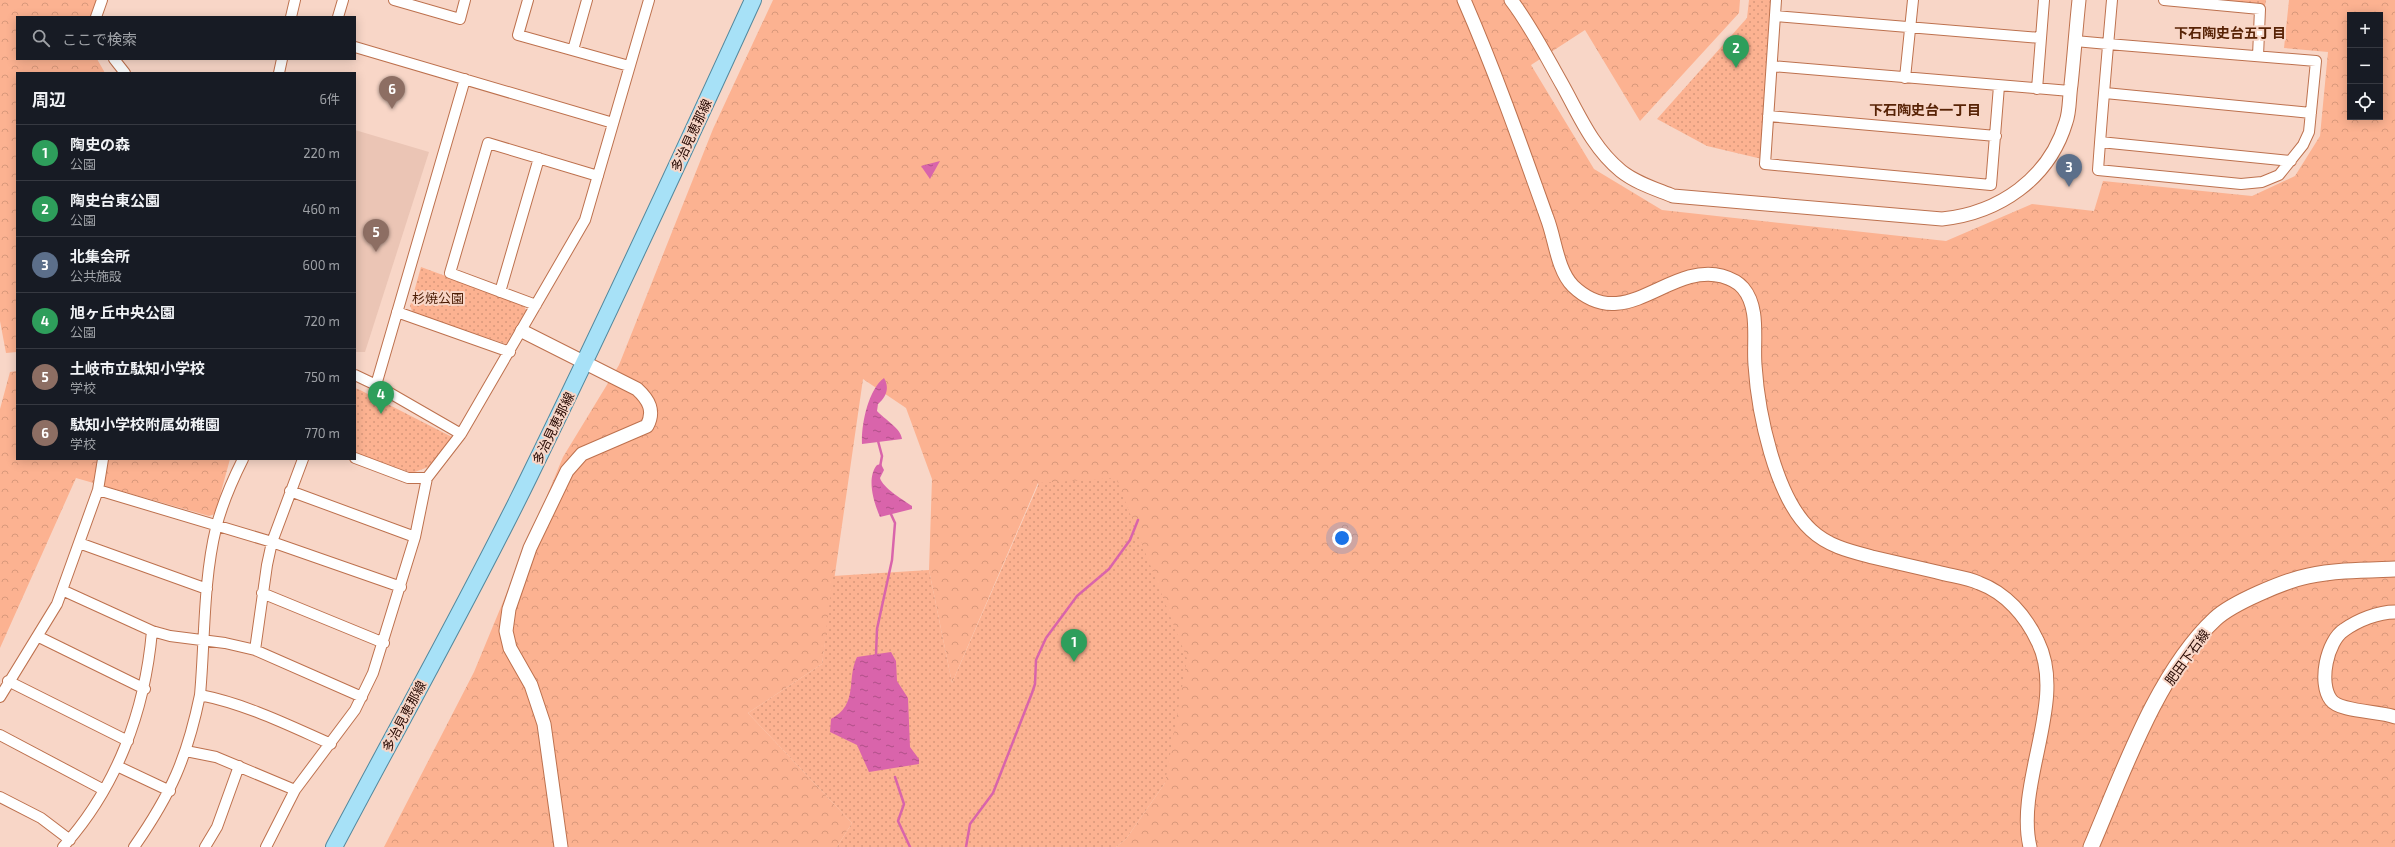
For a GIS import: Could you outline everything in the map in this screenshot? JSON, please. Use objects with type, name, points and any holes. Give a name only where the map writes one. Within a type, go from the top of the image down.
[{"type":"main road","name":"多治見恵那線","points":[[334,847],[463,607],[528,478],[622,284],[753,0]]},
{"type":"main road","name":"肥田下石線","points":[[2091,847],[2135,743],[2172,672],[2194,641],[2216,618],[2242,602],[2288,582],[2307,576],[2342,571],[2395,569]]},
{"type":"street","points":[[96,16],[102,0]]},
{"type":"street","points":[[291,16],[295,0]]},
{"type":"street","points":[[338,16],[343,0]]},
{"type":"street","points":[[394,0],[406,2],[460,19],[465,0]]},
{"type":"street","points":[[528,0],[518,35],[629,66]]},
{"type":"street","points":[[573,50],[587,0]]},
{"type":"street","points":[[266,847],[295,790],[331,744],[362,697],[384,643],[401,587],[415,538],[427,478],[461,434],[510,352],[585,220],[649,0]]},
{"type":"street","points":[[1464,0],[1488,55],[1552,230],[1562,268],[1571,284],[1586,296],[1601,302],[1625,303],[1689,277],[1711,273],[1729,278],[1742,287],[1752,309],[1757,392],[1765,426],[1781,485],[1796,514],[1826,542],[1853,552],[1979,582],[2016,607],[2031,628],[2040,646],[2046,670],[2047,692],[2026,813],[2030,847]]},
{"type":"street","points":[[1512,0],[1563,86],[1587,133],[1601,152],[1622,172],[1643,184],[1673,196],[1942,219],[1966,217],[2002,201],[2030,180],[2045,164],[2058,142],[2067,121],[2079,0]]},
{"type":"street","points":[[1776,0],[1765,164],[1991,185],[1999,86]]},
{"type":"street","points":[[1905,78],[1913,0]]},
{"type":"street","points":[[2037,88],[2044,0]]},
{"type":"street","points":[[2075,41],[2108,44],[2316,61],[2309,132],[2303,145],[2279,175],[2262,182],[2241,184],[2098,170],[2105,92],[2108,44],[2112,0]]},
{"type":"street","points":[[2164,0],[2260,9],[2258,56]]},
{"type":"street","points":[[1775,16],[2041,38]]},
{"type":"street","points":[[356,47],[613,123]]},
{"type":"street","points":[[115,60],[123,72]]},
{"type":"street","points":[[279,72],[282,60]]},
{"type":"street","points":[[1772,66],[2070,91]]},
{"type":"street","points":[[376,385],[465,79]]},
{"type":"street","points":[[2105,92],[2311,113]]},
{"type":"street","points":[[1768,116],[1996,136]]},
{"type":"street","points":[[2100,142],[2291,161]]},
{"type":"street","points":[[536,305],[450,273],[488,143],[598,176]]},
{"type":"street","points":[[500,292],[538,158]]},
{"type":"street","points":[[397,312],[510,352]]},
{"type":"street","points":[[522,331],[585,361],[637,389],[646,397],[651,407],[651,418],[647,426],[582,454],[567,471],[530,548],[509,608],[506,631],[510,648],[531,685],[544,724],[561,847]]},
{"type":"street","points":[[356,375],[376,385],[461,434]]},
{"type":"street","points":[[356,458],[408,478],[427,478]]},
{"type":"street","points":[[0,697],[8,681],[38,637],[57,604],[98,490],[103,460]]},
{"type":"street","points":[[134,847],[170,791],[186,751],[200,695],[207,589],[217,527],[231,485],[242,460]]},
{"type":"street","points":[[255,650],[262,593],[272,542],[303,460]]},
{"type":"street","points":[[98,490],[204,520],[217,527],[272,542],[401,587]]},
{"type":"street","points":[[290,491],[415,538]]},
{"type":"street","points":[[79,543],[207,589]]},
{"type":"street","points":[[62,590],[152,631],[170,636],[204,640],[255,650],[362,697]]},
{"type":"street","points":[[262,593],[384,643]]},
{"type":"street","points":[[2395,612],[2374,615],[2342,630],[2334,642],[2324,669],[2326,687],[2331,700],[2342,708],[2376,712],[2395,717]]},
{"type":"street","points":[[0,797],[41,818],[67,843],[104,790],[128,741],[145,688],[152,631]]},
{"type":"street","points":[[38,637],[145,688]]},
{"type":"street","points":[[8,681],[128,741]]},
{"type":"street","points":[[200,695],[221,699],[263,713],[331,744]]},
{"type":"street","points":[[0,735],[104,790]]},
{"type":"street","points":[[186,751],[216,757],[295,790]]},
{"type":"street","points":[[117,766],[170,791]]},
{"type":"street","points":[[205,847],[217,827],[239,766]]},
{"type":"shaded area","points":[[356,130],[429,152],[365,352],[356,352]]},
{"type":"green space","points":[[0,0],[98,0],[92,16],[16,16],[16,60],[98,60],[104,72],[16,72],[16,352],[6,353],[0,321]]},
{"type":"green space","points":[[773,0],[1740,0],[1739,13],[1640,121],[1585,30],[1531,65],[1594,169],[1662,210],[1946,241],[2032,204],[2094,211],[2103,181],[2252,196],[2295,176],[2320,136],[2328,52],[2284,48],[2289,0],[2395,0],[2395,847],[1116,847],[1126,839],[1165,783],[1038,483],[952,683],[929,570],[932,479],[906,408],[863,379],[822,664],[748,713],[852,823],[837,847],[384,847],[474,672],[563,457],[619,365],[713,129]]},
{"type":"green space","points":[[1749,0],[1774,0],[1762,159],[1707,146],[1657,119],[1747,18]]},
{"type":"green space","points":[[2221,0],[2266,0],[2265,6]]},
{"type":"green space","name":"杉焼公園","points":[[421,267],[524,305],[526,311],[506,344],[413,313],[410,306]]},
{"type":"green space","points":[[16,371],[16,460],[230,460],[215,514],[209,516],[76,478],[0,648],[0,409],[10,372]]},
{"type":"green space","points":[[356,388],[454,438],[431,466],[412,473],[356,453]]},
{"type":"green space","points":[[1116,478],[1187,659],[1165,783],[1126,839],[1116,847],[837,847],[852,823],[748,713],[822,664],[833,576],[929,570],[952,683],[1039,483]]},
{"type":"water","points":[[940,161],[930,179],[921,166]]},
{"type":"water","points":[[884,378],[887,389],[883,398],[878,404],[877,411],[899,431],[902,439],[862,444],[864,418],[870,399],[878,384]]},
{"type":"water","points":[[881,464],[884,470],[880,478],[882,482],[893,493],[912,506],[912,509],[880,517],[875,505],[872,491],[872,477],[877,465]]},
{"type":"water","points":[[891,652],[896,661],[897,681],[908,698],[910,747],[919,759],[919,764],[869,772],[857,745],[830,732],[831,719],[840,713],[849,699],[852,674],[857,657]]},
{"type":"waterway","points":[[878,441],[882,456],[880,467]]},
{"type":"waterway","points":[[876,655],[877,629],[892,560],[895,523],[890,512]]},
{"type":"waterway","points":[[966,847],[970,824],[993,793],[1032,693],[1035,684],[1036,660],[1046,638],[1077,596],[1109,569],[1130,540],[1138,520]]},
{"type":"waterway","points":[[895,777],[904,804],[898,821],[910,847]]},
{"type":"place","name":"陶史台東公園","points":[[1736,68]]},
{"type":"place","name":"駄知小学校附属幼稚園","points":[[392,109]]},
{"type":"place","name":"北集会所","points":[[2069,187]]},
{"type":"place","name":"土岐市立駄知小学校","points":[[376,252]]},
{"type":"place","name":"旭ヶ丘中央公園","points":[[381,414]]},
{"type":"place","name":"陶史の森","points":[[1074,662]]},
{"type":"district","name":"下石陶史台五丁目","points":[[2230,32]]},
{"type":"district","name":"下石陶史台一丁目","points":[[1925,109]]}]
